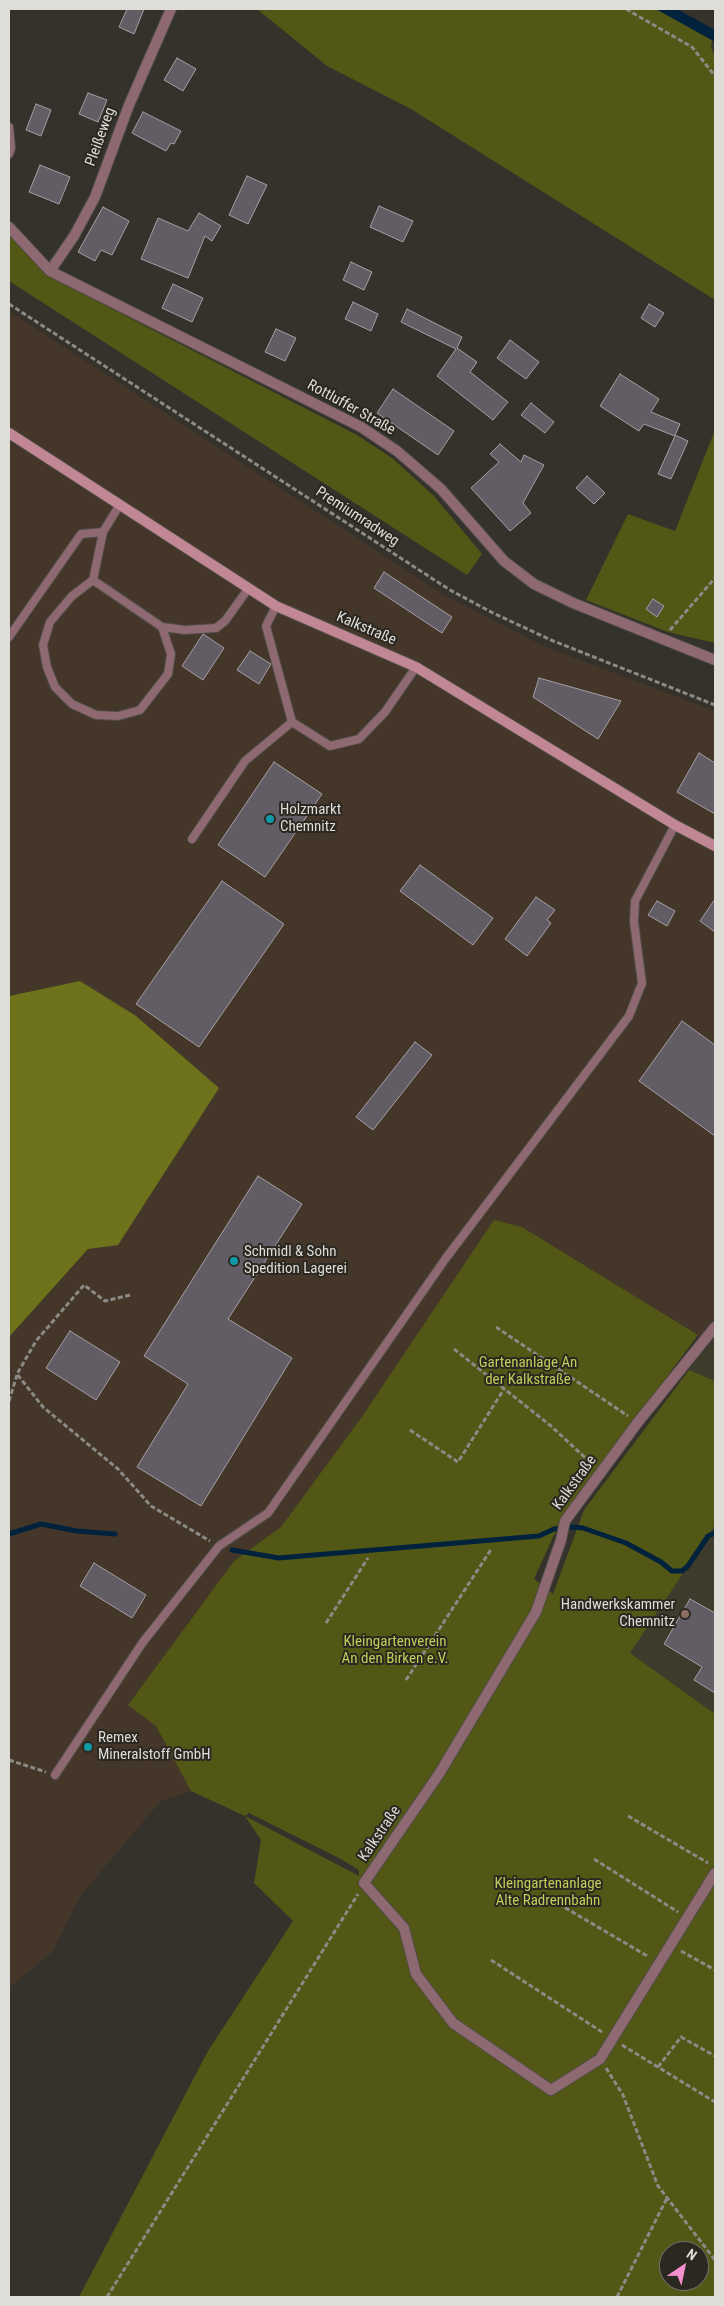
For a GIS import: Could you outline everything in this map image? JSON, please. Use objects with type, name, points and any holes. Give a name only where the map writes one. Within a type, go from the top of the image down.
[{"type":"main road","name":"Kalkstraße","points":[[9,433],[276,606],[416,667],[675,825],[715,846]]},
{"type":"street","name":"Pleißeweg","points":[[50,271],[74,236],[95,197],[128,105],[171,9]]},
{"type":"street","name":"Rottluffer Straße","points":[[9,227],[50,271],[361,428],[397,451],[440,489],[504,561],[534,584],[573,603],[715,660]]},
{"type":"street","name":"Kalkstraße","points":[[715,1328],[638,1422],[565,1521],[561,1540],[536,1612],[503,1670],[438,1774],[364,1883],[404,1928],[416,1974],[452,2023],[551,2090],[600,2059],[715,1872]]},
{"type":"lane","points":[[9,127],[11,148],[9,154]]},
{"type":"lane","points":[[119,506],[103,532],[93,580],[72,596],[50,622],[43,645],[46,668],[55,687],[72,704],[96,715],[118,716],[140,710],[168,674],[171,654],[162,627]]},
{"type":"lane","points":[[9,637],[81,534],[103,532]]},
{"type":"lane","points":[[93,580],[162,627],[185,630],[216,628],[225,622],[248,589]]},
{"type":"lane","points":[[276,606],[266,626],[292,722],[330,746],[359,739],[386,712],[416,667]]},
{"type":"lane","points":[[192,839],[245,761],[292,722]]},
{"type":"lane","points":[[55,1776],[143,1642],[219,1546],[268,1513],[446,1258],[629,1016],[642,983],[634,922],[635,901],[675,825]]},
{"type":"path","points":[[626,9],[692,47],[715,76]]},
{"type":"path","name":"Premiumradweg","points":[[9,304],[450,590],[493,613],[551,640],[715,705]]},
{"type":"path","points":[[661,639],[715,578]]},
{"type":"path","points":[[9,1401],[17,1374],[36,1341],[84,1285],[105,1300],[130,1295]]},
{"type":"path","points":[[496,1327],[638,1422]]},
{"type":"path","points":[[454,1349],[551,1426],[601,1472]]},
{"type":"path","points":[[17,1374],[43,1407],[118,1469],[150,1506],[219,1546]]},
{"type":"path","points":[[410,1430],[458,1462],[504,1389]]},
{"type":"path","points":[[406,1680],[492,1548]]},
{"type":"path","points":[[326,1623],[368,1558]]},
{"type":"path","points":[[9,1760],[55,1776]]},
{"type":"path","points":[[628,1816],[715,1867]]},
{"type":"path","points":[[594,1859],[687,1918]]},
{"type":"path","points":[[108,2297],[364,1883]]},
{"type":"path","points":[[552,1900],[658,1962]]},
{"type":"path","points":[[670,1944],[715,1970]]},
{"type":"path","points":[[491,1960],[715,2102]]},
{"type":"path","points":[[658,2067],[681,2037],[715,2056]]},
{"type":"path","points":[[600,2059],[623,2095],[658,2186],[715,2260]]},
{"type":"path","points":[[617,2297],[668,2198]]},
{"type":"shaded area","points":[[9,311],[441,593],[543,646],[715,711],[715,1327],[705,1340],[522,1227],[494,1221],[361,1418],[281,1527],[234,1561],[128,1705],[156,1726],[191,1791],[160,1802],[80,1896],[52,1952],[9,1988],[9,1337],[88,1249],[80,981],[9,996]]},
{"type":"shaded area","points":[[80,981],[136,1016],[219,1088],[118,1245],[88,1249],[9,1337],[9,996]]},
{"type":"shaded area","points":[[715,1337],[715,1381],[689,1370]]},
{"type":"shaded area","name":"Handwerkskammer Chemnitz","points":[[715,1525],[715,1714],[629,1653]]},
{"type":"green space","points":[[257,9],[656,9],[712,39],[711,48],[715,55],[715,300],[411,109],[327,66]]},
{"type":"green space","points":[[9,235],[46,275],[357,435],[392,458],[434,496],[482,554],[467,575],[9,281]]},
{"type":"green space","points":[[715,430],[715,643],[668,632],[586,600],[628,514],[675,531]]},
{"type":"green space","points":[[494,1220],[522,1227],[698,1335],[583,1489],[553,1537],[534,1579],[553,1594],[584,1510],[689,1370],[715,1381],[715,1525],[630,1653],[715,1714],[715,2297],[79,2297],[208,2051],[293,1921],[254,1883],[261,1840],[245,1816],[191,1791],[156,1726],[128,1705],[234,1561],[281,1527],[361,1418]],"holes":[[[249,1813],[339,1858],[359,1870],[359,1876],[245,1816]]]},
{"type":"water","points":[[656,9],[677,9],[715,30],[715,42]]},
{"type":"building","points":[[127,9],[144,9],[134,34],[119,27]]},
{"type":"building","points":[[177,58],[196,69],[183,91],[164,80]]},
{"type":"building","points":[[88,93],[107,100],[98,122],[79,114]]},
{"type":"building","points":[[36,104],[51,110],[41,136],[26,130]]},
{"type":"building","points":[[143,112],[181,131],[174,144],[171,143],[166,151],[132,133]]},
{"type":"building","points":[[40,165],[70,177],[59,204],[29,192]]},
{"type":"building","points":[[247,176],[267,185],[248,224],[229,215]]},
{"type":"building","points":[[379,206],[413,221],[403,242],[370,227]]},
{"type":"building","points":[[103,207],[129,221],[112,255],[101,250],[95,261],[78,252]]},
{"type":"building","points":[[199,213],[221,226],[212,241],[205,236],[188,278],[141,259],[158,218],[188,231]]},
{"type":"building","points":[[351,262],[372,272],[364,290],[343,280]]},
{"type":"building","points":[[173,284],[203,298],[192,322],[162,308]]},
{"type":"building","points":[[353,302],[378,314],[371,331],[345,319]]},
{"type":"building","points":[[649,304],[664,313],[655,327],[641,318]]},
{"type":"building","points":[[407,309],[462,337],[457,348],[477,362],[470,372],[508,402],[493,420],[437,376],[456,349],[401,322]]},
{"type":"building","points":[[276,329],[296,338],[285,361],[265,352]]},
{"type":"building","points":[[510,340],[539,362],[526,379],[497,358]]},
{"type":"building","points":[[620,374],[659,399],[651,412],[680,424],[675,435],[688,441],[671,479],[658,474],[675,436],[644,424],[639,431],[600,406]]},
{"type":"building","points":[[393,389],[454,431],[438,455],[377,413]]},
{"type":"building","points":[[531,403],[554,422],[545,433],[521,415]]},
{"type":"building","points":[[500,444],[521,462],[524,455],[544,465],[523,503],[531,513],[510,531],[471,488],[499,462],[490,454]]},
{"type":"building","points":[[587,476],[605,493],[594,504],[576,488]]},
{"type":"building","points":[[384,572],[452,617],[442,633],[374,588]]},
{"type":"building","points":[[653,599],[664,606],[657,617],[646,609]]},
{"type":"building","points":[[203,634],[224,648],[203,680],[182,666]]},
{"type":"building","points":[[250,651],[271,664],[259,684],[237,670]]},
{"type":"building","points":[[539,678],[621,701],[598,739],[533,697]]},
{"type":"building","points":[[699,753],[715,763],[715,814],[677,792]]},
{"type":"building","name":"Holzmarkt Chemnitz","points":[[274,762],[322,794],[265,877],[218,845]]},
{"type":"building","points":[[420,865],[493,918],[473,945],[400,891]]},
{"type":"building","points":[[222,881],[284,924],[199,1047],[136,1004]]},
{"type":"building","points":[[536,897],[555,910],[547,920],[551,923],[527,956],[505,939]]},
{"type":"building","points":[[715,899],[715,932],[700,921]]},
{"type":"building","points":[[657,901],[675,911],[667,926],[648,915]]},
{"type":"building","points":[[682,1021],[715,1045],[715,1136],[639,1081]]},
{"type":"building","points":[[415,1042],[432,1055],[373,1130],[356,1117]]},
{"type":"building","points":[[258,1176],[302,1204],[228,1319],[292,1358],[201,1506],[137,1467],[188,1384],[144,1356]]},
{"type":"building","points":[[70,1331],[120,1362],[96,1400],[46,1368]]},
{"type":"building","points":[[94,1563],[146,1595],[132,1618],[80,1586]]},
{"type":"building","points":[[690,1599],[715,1613],[715,1693],[694,1680],[702,1667],[664,1644]]},
{"type":"waterway","points":[[9,1534],[41,1524],[77,1531],[115,1534]]},
{"type":"waterway","points":[[232,1550],[279,1558],[539,1536],[554,1529],[573,1527],[583,1528],[626,1543],[661,1562],[672,1571],[682,1571],[688,1566],[708,1536],[715,1533]]},
{"type":"place","name":"Holzmarkt Chemnitz","points":[[270,819]]},
{"type":"place","name":"Schmidl & Sohn Spedition Lagerei","points":[[234,1261]]},
{"type":"place","name":"Handwerkskammer Chemnitz","points":[[685,1614]]},
{"type":"place","name":"Remex Mineralstoff GmbH","points":[[88,1747]]},
{"type":"park label","name":"Gartenanlage An der Kalkstraße","points":[[528,1372]]},
{"type":"park label","name":"Kleingartenverein An den Birken e.V.","points":[[395,1650]]},
{"type":"park label","name":"Kleingartenanlage Alte Radrennbahn","points":[[548,1892]]}]
